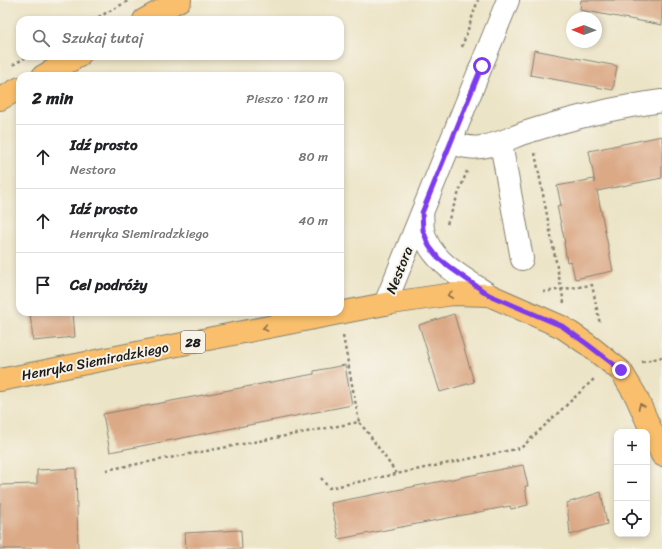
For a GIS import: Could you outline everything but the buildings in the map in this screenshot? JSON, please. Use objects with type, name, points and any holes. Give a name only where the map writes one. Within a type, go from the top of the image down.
[{"type":"main road","points":[[151,16],[180,0]]},
{"type":"main road","points":[[50,72],[72,60]]},
{"type":"main road","points":[[0,100],[16,90]]},
{"type":"main road","name":"Henryka Siemiradzkiego","points":[[344,312],[385,304],[453,294],[489,295],[562,326],[587,344],[629,366],[636,396],[662,455]]},
{"type":"main road","name":"Henryka Siemiradzkiego","points":[[0,380],[324,316]]},
{"type":"street","name":"Nestora","points":[[385,304],[508,0]]},
{"type":"street","points":[[451,142],[463,147],[475,148],[501,143],[523,133],[587,116],[640,104],[662,101]]},
{"type":"street","points":[[501,143],[522,259]]},
{"type":"street","name":"Nestora","points":[[422,213],[423,230],[429,246],[439,259],[489,295]]},
{"type":"path","points":[[100,16],[130,0]]},
{"type":"path","points":[[534,150],[565,308],[558,304]]},
{"type":"path","points":[[447,225],[467,170]]},
{"type":"path","points":[[545,296],[539,292],[592,285],[601,330]]},
{"type":"path","points":[[342,332],[359,422],[397,474]]},
{"type":"path","points":[[321,478],[329,488],[521,448],[600,374],[609,381],[629,366],[662,357]]},
{"type":"path","points":[[106,470],[359,422]]},
{"type":"route","points":[[482,66],[422,213],[423,230],[429,246],[439,259],[489,295],[562,326],[621,370]]}]
